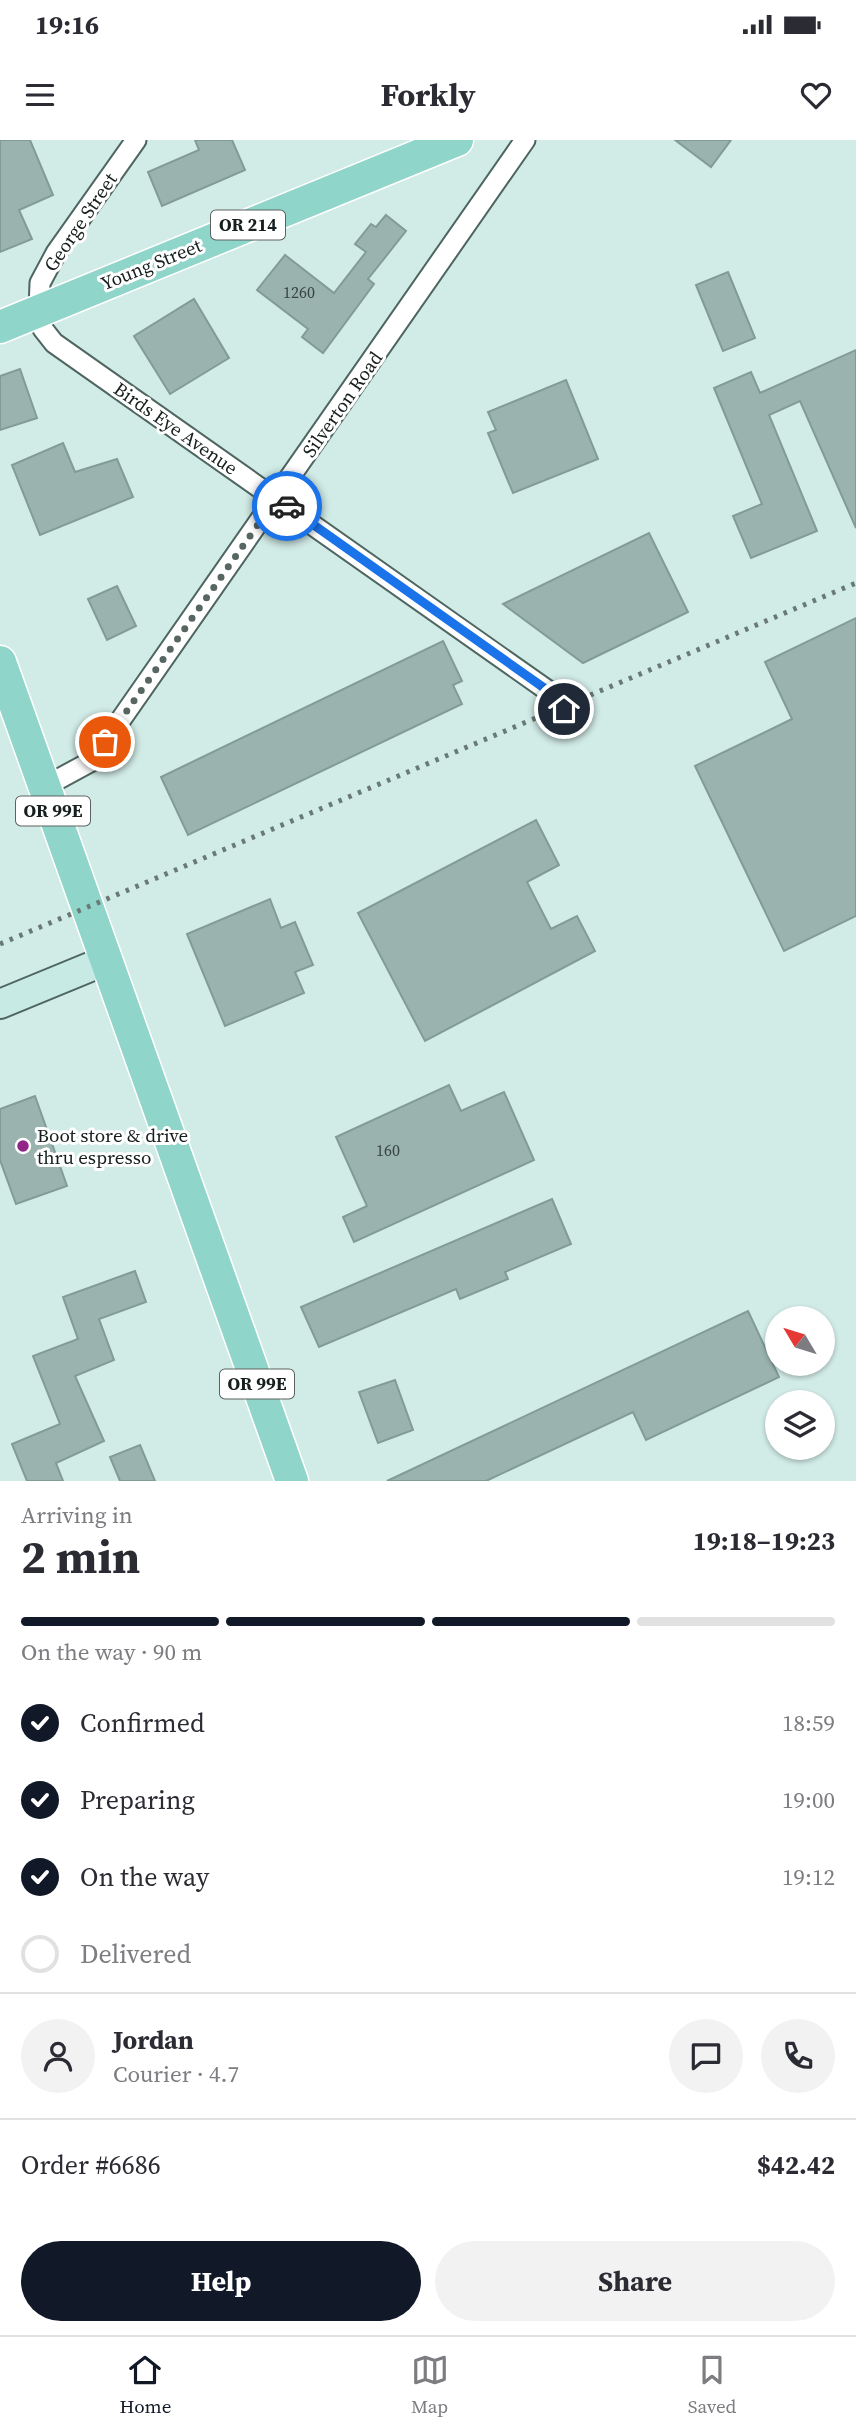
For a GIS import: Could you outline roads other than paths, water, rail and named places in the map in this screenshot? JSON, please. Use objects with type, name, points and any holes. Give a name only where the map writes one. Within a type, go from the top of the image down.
[{"type":"main road","name":"Young Street","points":[[0,327],[457,140]]},
{"type":"main road","name":"OR 99E","points":[[0,662],[292,1481]]},
{"type":"street","name":"George Street","points":[[39,310],[43,276],[136,140]]},
{"type":"street","name":"Silverton Road","points":[[44,787],[92,761],[525,140]]},
{"type":"street","name":"Birds Eye Avenue","points":[[39,310],[43,329],[54,343],[547,690],[564,709]]},
{"type":"street","points":[[0,1004],[107,960]]},
{"type":"railway","points":[[0,944],[856,583]]},
{"type":"place","name":"Boot store & drive thru espresso","points":[[23,1146]]}]
